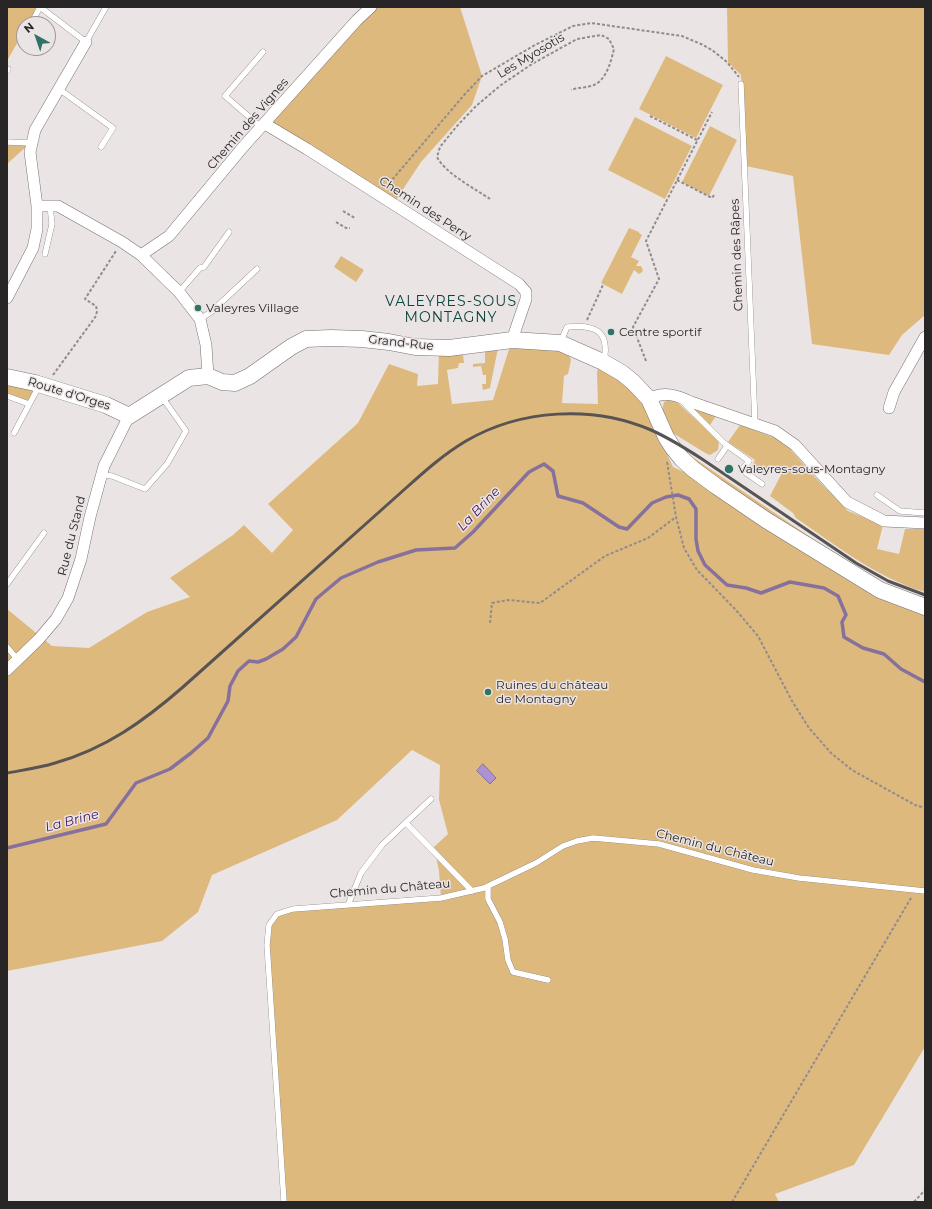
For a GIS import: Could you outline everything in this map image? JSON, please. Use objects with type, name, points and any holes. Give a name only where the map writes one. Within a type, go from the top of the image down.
[{"type":"street","name":"Chemin des Vignes","points":[[141,255],[168,236],[243,147],[357,20],[372,7]]},
{"type":"street","points":[[7,298],[32,248],[36,229],[37,206],[30,152],[36,130],[86,42]]},
{"type":"street","name":"Chemin des Perry","points":[[263,126],[379,195],[524,288],[526,292],[526,299],[512,340]]},
{"type":"street","points":[[37,206],[58,206],[122,242],[141,255],[179,292],[200,319],[206,345],[208,376]]},
{"type":"street","name":"Grand-Rue","points":[[129,416],[189,378],[208,376],[222,382],[235,383],[250,376],[291,347],[306,340],[331,338],[362,339],[415,347],[442,348],[512,340],[560,343],[603,362],[622,373],[633,382],[649,399],[666,437],[673,448],[693,469],[766,520],[880,590],[925,607]]},
{"type":"street","points":[[889,408],[894,392],[925,338]]},
{"type":"street","name":"Route d'Orges","points":[[7,377],[43,385],[106,406],[129,416]]},
{"type":"street","points":[[649,399],[664,394],[679,396],[691,402],[775,431],[795,445],[846,502],[884,521],[925,523]]},
{"type":"street","name":"Rue du Stand","points":[[7,670],[39,639],[56,619],[68,598],[81,559],[90,517],[104,466],[129,416]]},
{"type":"lane","points":[[35,16],[40,7],[86,42],[106,7]]},
{"type":"lane","points":[[263,52],[225,96],[263,126]]},
{"type":"lane","name":"Chemin des Râpes","points":[[741,84],[755,424]]},
{"type":"lane","points":[[59,89],[113,128],[101,147]]},
{"type":"lane","points":[[7,142],[32,143]]},
{"type":"lane","points":[[45,254],[52,224],[50,206]]},
{"type":"lane","points":[[179,292],[200,268],[204,267],[228,232]]},
{"type":"lane","points":[[200,319],[211,312],[257,270]]},
{"type":"lane","points":[[560,343],[568,327],[584,326],[597,330],[600,332],[606,349],[603,362]]},
{"type":"lane","points":[[14,433],[29,404],[43,385]]},
{"type":"lane","points":[[7,396],[29,404]]},
{"type":"lane","points":[[102,475],[112,476],[145,489],[167,464],[186,431],[161,396]]},
{"type":"lane","points":[[679,396],[681,401],[727,446],[749,461],[742,470],[762,484]]},
{"type":"lane","points":[[718,458],[727,446]]},
{"type":"lane","points":[[877,494],[900,511],[925,513]]},
{"type":"lane","points":[[7,584],[44,533]]},
{"type":"lane","points":[[7,647],[18,660]]},
{"type":"lane","points":[[348,905],[361,873],[382,845],[431,799]]},
{"type":"lane","points":[[406,822],[472,891]]},
{"type":"lane","name":"Chemin du Château","points":[[284,1202],[267,945],[269,926],[277,914],[293,909],[441,898],[472,891],[488,886],[536,863],[563,846],[577,841],[593,838],[660,844],[753,870],[799,878],[925,891]]},
{"type":"lane","points":[[488,886],[488,899],[500,922],[505,939],[508,960],[513,972],[548,980]]},
{"type":"path","points":[[379,195],[482,76],[535,45],[573,26],[591,23],[682,36],[712,50],[727,62],[739,76],[741,84]]},
{"type":"path","name":"Les Myosotis","points":[[490,199],[449,171],[440,162],[437,156],[440,147],[476,106],[501,85],[532,64],[577,39],[601,35],[609,39],[614,48],[604,75],[594,85],[578,87],[571,90]]},
{"type":"path","points":[[646,361],[633,327],[660,279],[646,241],[712,112]]},
{"type":"path","points":[[650,116],[698,140]]},
{"type":"path","points":[[677,180],[712,198],[714,195]]},
{"type":"path","points":[[343,210],[355,218]]},
{"type":"path","points":[[336,222],[346,228],[350,228]]},
{"type":"path","points":[[43,385],[96,316],[96,306],[85,300],[122,242]]},
{"type":"path","points":[[584,326],[603,285]]},
{"type":"path","points":[[671,487],[673,504],[684,548],[697,570],[735,609],[758,636],[792,701],[809,728],[830,752],[852,770],[915,805],[925,808]]},
{"type":"path","points":[[490,623],[492,603],[508,600],[540,603],[606,556],[648,538],[676,517]]},
{"type":"path","points":[[732,1202],[916,890]]},
{"type":"path","points":[[914,1202],[925,1190]]},
{"type":"shaded area","points":[[7,7],[38,7],[33,16],[16,16],[16,45],[7,61]]},
{"type":"shaded area","points":[[372,7],[460,7],[482,76],[472,105],[421,162],[394,203],[266,124]]},
{"type":"shaded area","points":[[727,7],[925,7],[925,315],[902,335],[889,355],[812,344],[793,176],[746,166],[741,75],[728,62]]},
{"type":"shaded area","points":[[666,56],[723,85],[696,138],[639,109]]},
{"type":"shaded area","points":[[635,117],[692,146],[665,199],[608,170]]},
{"type":"shaded area","points":[[710,126],[737,140],[709,196],[682,182]]},
{"type":"shaded area","points":[[7,144],[28,145],[7,164]]},
{"type":"shaded area","points":[[629,228],[639,232],[642,235],[631,257],[639,261],[636,266],[641,266],[643,270],[639,274],[634,270],[622,294],[601,283]]},
{"type":"shaded area","points":[[341,256],[364,270],[356,282],[334,267]]},
{"type":"shaded area","points":[[499,343],[490,388],[483,390],[482,384],[486,384],[486,375],[483,375],[481,366],[473,367],[473,364],[485,363],[485,345]]},
{"type":"shaded area","points":[[510,346],[549,348],[568,353],[571,360],[568,374],[564,376],[562,403],[598,404],[598,368],[612,374],[642,400],[673,467],[925,608],[925,890],[799,877],[753,869],[660,844],[593,837],[577,840],[535,863],[484,887],[441,898],[439,871],[434,847],[448,834],[439,800],[440,765],[412,750],[337,820],[212,875],[198,912],[162,941],[7,971],[7,609],[52,646],[89,648],[147,612],[190,597],[170,578],[233,535],[244,525],[272,553],[293,530],[268,504],[358,423],[389,364],[418,374],[417,386],[438,384],[439,349],[462,347],[464,363],[459,363],[458,368],[447,370],[452,404],[493,400]]},
{"type":"shaded area","points":[[7,378],[38,385],[29,402],[7,395]]},
{"type":"shaded area","points":[[670,399],[676,401],[719,441],[718,450],[710,455],[707,454],[671,432],[662,411],[664,402]]},
{"type":"shaded area","points":[[690,407],[716,416],[710,425]]},
{"type":"shaded area","points":[[740,425],[775,438],[790,449],[848,511],[883,525],[877,549],[899,554],[905,529],[925,529],[925,592],[907,586],[874,570],[796,518],[793,513],[770,496],[782,473],[770,465],[763,475],[752,466],[755,460],[728,442]]},
{"type":"shaded area","points":[[685,452],[860,571],[907,594],[925,599],[925,603],[894,592],[851,569],[696,466],[682,454]]},
{"type":"shaded area","points":[[483,764],[496,778],[490,784],[477,771]]},
{"type":"shaded area","points":[[593,838],[659,845],[753,871],[925,892],[925,1047],[854,1165],[775,1194],[779,1202],[285,1202],[271,988],[269,926],[277,914],[293,909],[441,899],[484,888],[564,847]]},
{"type":"waterway","name":"La Brine","points":[[7,848],[106,824],[136,783],[170,769],[208,738],[228,701],[230,686],[238,671],[249,661],[258,662],[283,649],[296,637],[316,599],[341,578],[378,562],[416,550],[455,548],[473,532],[529,472],[544,464],[553,471],[558,496],[583,503],[619,527],[627,529],[652,503],[666,497],[678,495],[689,499],[696,509],[696,539],[698,551],[705,565],[727,585],[746,588],[761,593],[790,582],[824,588],[838,596],[846,615],[842,622],[844,637],[863,648],[884,654],[901,669],[925,682]]},
{"type":"railway","points":[[7,773],[43,766],[73,757],[107,742],[139,722],[183,687],[442,457],[466,441],[487,430],[510,422],[533,417],[557,414],[581,414],[629,422],[651,430],[677,443],[702,459],[856,563],[888,581],[925,595]]},
{"type":"place","name":"Valeyres Village","points":[[198,308]]},
{"type":"place","name":"Centre sportif","points":[[611,332]]},
{"type":"place","name":"Valeyres-sous-Montagny","points":[[729,469]]},
{"type":"place","name":"Ruines du château de Montagny","points":[[488,692]]},
{"type":"district","name":"VALEYRES-SOUS MONTAGNY","points":[[451,310]]}]
